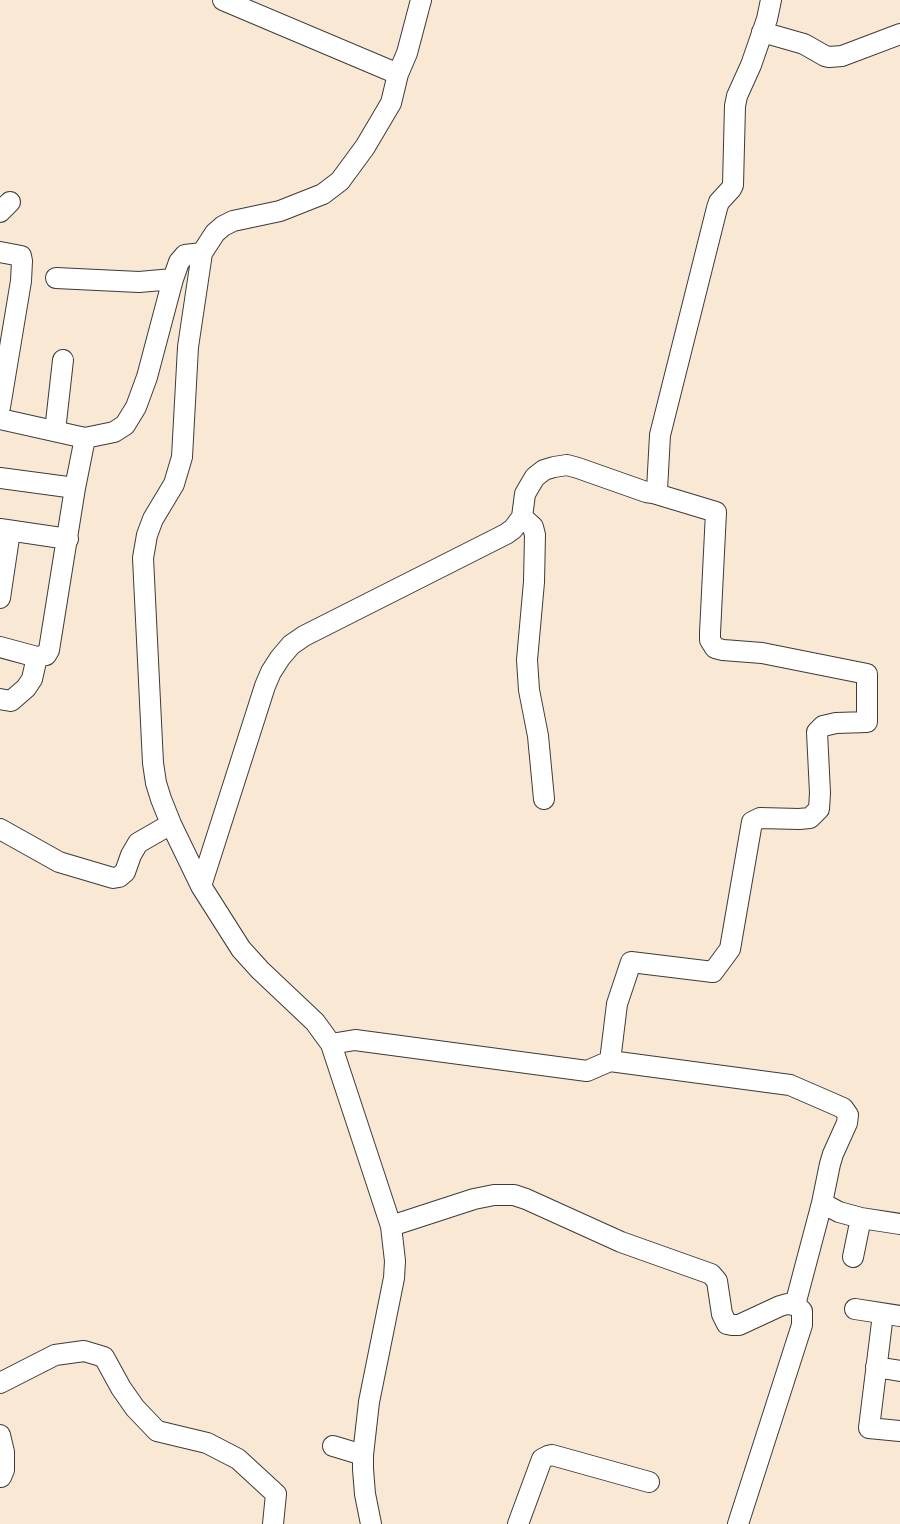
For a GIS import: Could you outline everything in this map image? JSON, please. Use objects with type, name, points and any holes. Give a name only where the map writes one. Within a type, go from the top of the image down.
[{"type":"street","points":[[223,0],[398,74]]},
{"type":"street","points":[[371,1524],[364,1488],[363,1455],[369,1402],[394,1278],[394,1243],[390,1226],[331,1044],[315,1022],[265,975],[241,949],[201,886],[171,824],[156,783],[153,763],[143,558],[147,535],[153,519],[174,484],[182,457],[188,347],[202,253],[215,234],[223,226],[233,221],[280,211],[322,194],[340,181],[365,147],[391,103],[398,74],[407,53],[421,0]]},
{"type":"street","points":[[653,493],[657,488],[660,435],[717,208],[719,202],[733,185],[735,106],[737,96],[751,65],[771,0]]},
{"type":"street","points":[[762,32],[804,44],[824,56],[829,57],[842,56],[900,34]]},
{"type":"street","points":[[0,252],[21,256],[21,281],[8,308],[0,407]]},
{"type":"street","points":[[0,418],[86,438],[114,432],[125,425],[136,407],[147,377],[173,279],[179,262],[185,255],[202,253]]},
{"type":"street","points":[[56,278],[139,282],[173,279]]},
{"type":"street","points":[[55,431],[63,360]]},
{"type":"street","points":[[0,647],[37,657],[46,655],[49,650],[75,488],[86,438]]},
{"type":"street","points":[[201,886],[265,686],[271,672],[291,645],[304,636],[506,534],[513,529],[522,517],[525,494],[535,477],[544,470],[554,467],[567,466],[578,468],[646,492],[716,512],[710,633],[710,640],[715,648],[762,653],[825,667],[867,674],[867,722],[836,723],[823,726],[817,732],[820,793],[819,809],[810,818],[760,818],[752,822],[730,949],[713,972],[631,962],[617,1004],[610,1061]]},
{"type":"street","points":[[0,478],[75,488]]},
{"type":"street","points":[[522,517],[533,527],[534,535],[534,582],[526,660],[529,690],[538,736],[544,799]]},
{"type":"street","points":[[0,598],[5,530],[68,539]]},
{"type":"street","points":[[0,699],[11,701],[26,688],[32,679],[37,657]]},
{"type":"street","points":[[0,829],[59,862],[113,878],[119,877],[125,872],[131,855],[138,843],[171,824]]},
{"type":"street","points":[[331,1044],[355,1040],[587,1071],[610,1061],[790,1085],[843,1108],[848,1115],[848,1124],[833,1154],[822,1203],[795,1305]]},
{"type":"street","points":[[390,1226],[474,1199],[494,1195],[514,1195],[621,1242],[711,1274],[717,1281],[722,1314],[727,1324],[739,1324],[780,1306],[787,1304],[795,1305],[802,1311],[802,1325],[738,1524]]},
{"type":"street","points":[[822,1203],[839,1212],[861,1218],[900,1224]]},
{"type":"street","points":[[853,1258],[861,1218]]},
{"type":"street","points":[[855,1309],[891,1315],[876,1367],[869,1428],[900,1431]]},
{"type":"street","points":[[5,1375],[54,1355],[84,1351],[104,1357],[121,1388],[135,1408],[157,1431],[207,1443],[238,1460],[276,1494],[273,1524]]},
{"type":"street","points":[[876,1367],[900,1371]]},
{"type":"street","points":[[0,1435],[4,1452],[4,1470],[1,1478]]},
{"type":"street","points":[[333,1446],[363,1455]]},
{"type":"street","points":[[518,1524],[542,1459],[548,1456],[649,1482]]}]
